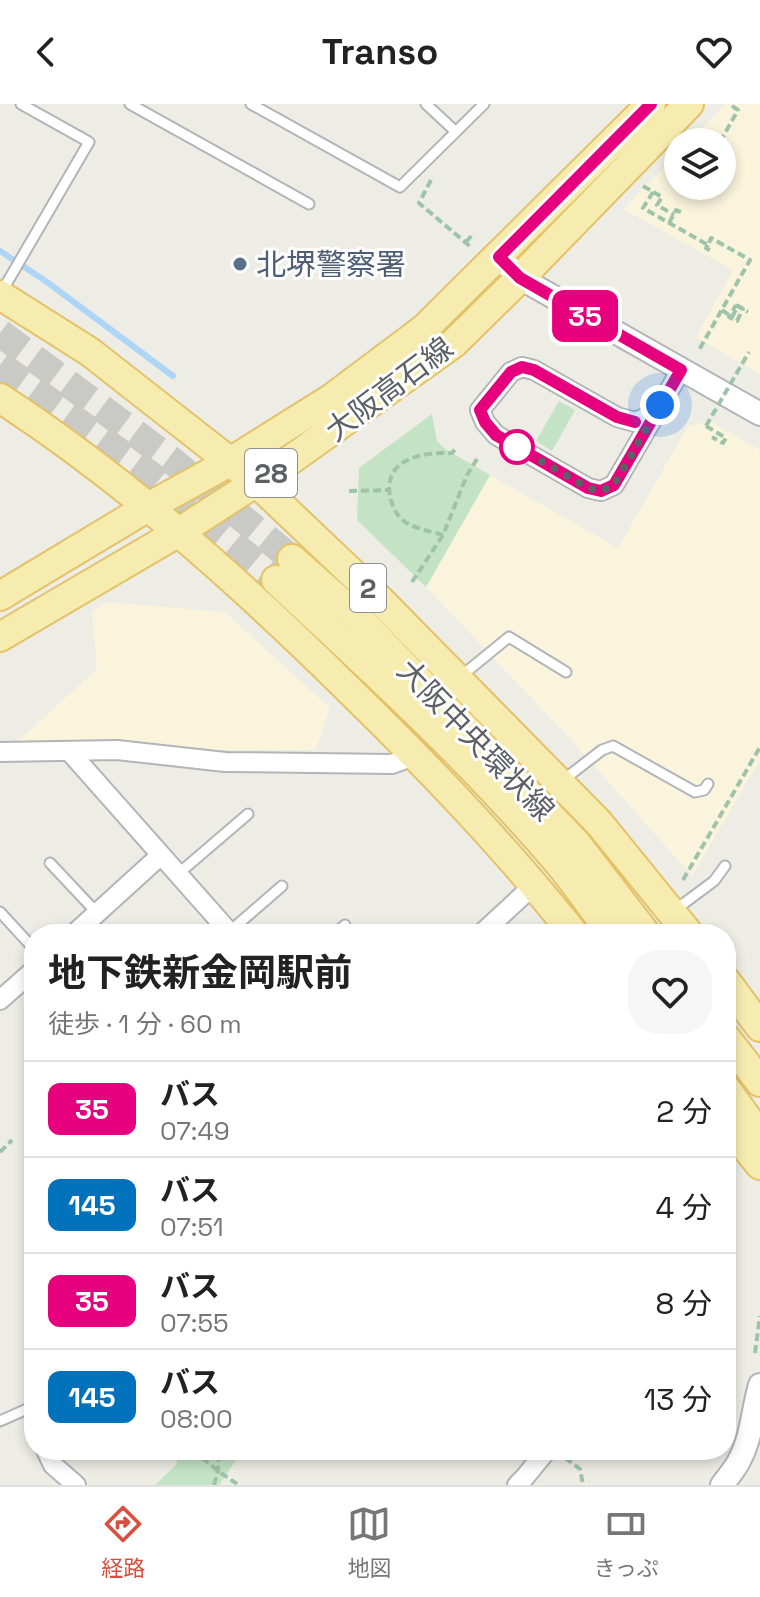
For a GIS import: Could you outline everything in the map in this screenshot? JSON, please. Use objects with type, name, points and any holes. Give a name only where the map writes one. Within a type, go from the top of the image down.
[{"type":"main road","name":"大阪高石線","points":[[0,596],[230,462],[332,398],[424,329],[488,255],[651,104]]},
{"type":"main road","name":"大阪高石線","points":[[0,637],[179,532],[323,438],[454,343],[689,104]]},
{"type":"main road","name":"2","points":[[0,294],[90,352],[256,482],[375,595],[599,823],[681,923]]},
{"type":"main road","points":[[0,398],[179,532],[306,648],[478,820],[566,924]]},
{"type":"main road","name":"大阪中央環状線","points":[[604,924],[558,862],[478,774],[358,656],[284,570],[353,613],[576,843],[638,924]]},
{"type":"main road","points":[[736,995],[760,1027]]},
{"type":"main road","points":[[736,1051],[760,1082]]},
{"type":"main road","points":[[736,1103],[760,1136]]},
{"type":"main road","points":[[736,1135],[760,1165]]},
{"type":"street","points":[[488,255],[520,278],[760,414]]},
{"type":"street","points":[[656,413],[635,422],[617,417],[534,370],[522,367],[511,372],[480,410],[496,435],[588,488],[601,491],[614,485],[656,413],[681,370]]},
{"type":"street","points":[[0,752],[117,750],[225,762],[392,764],[416,755]]},
{"type":"street","points":[[69,751],[218,924]]},
{"type":"street","points":[[85,924],[161,855]]},
{"type":"street","points":[[492,924],[535,884]]},
{"type":"street","points":[[0,1000],[24,979]]},
{"type":"street","points":[[722,1485],[740,1460],[760,1385]]},
{"type":"street","points":[[51,1460],[76,1485]]},
{"type":"street","points":[[517,1485],[546,1460]]},
{"type":"lane","points":[[0,294],[89,142],[21,104]]},
{"type":"lane","points":[[130,104],[309,204]]},
{"type":"lane","points":[[251,104],[400,187],[484,104]]},
{"type":"lane","points":[[426,104],[455,131]]},
{"type":"lane","points":[[457,679],[509,637],[566,672]]},
{"type":"lane","points":[[560,783],[602,750],[613,746],[695,792],[704,790],[708,784]]},
{"type":"lane","points":[[178,874],[248,814]]},
{"type":"lane","points":[[50,863],[97,913]]},
{"type":"lane","points":[[681,923],[725,866]]},
{"type":"lane","points":[[233,924],[282,886]]},
{"type":"lane","points":[[0,912],[24,938]]},
{"type":"lane","points":[[0,1421],[24,1410]]},
{"type":"path","points":[[728,128],[738,110],[729,104]]},
{"type":"path","points":[[433,174],[419,203],[466,242],[488,255]]},
{"type":"path","points":[[639,184],[662,197],[657,205],[674,215]]},
{"type":"path","points":[[653,192],[643,208],[710,248],[711,238],[756,263]]},
{"type":"path","points":[[669,223],[676,210],[683,213]]},
{"type":"path","points":[[466,242],[474,233]]},
{"type":"path","points":[[699,350],[750,260]]},
{"type":"path","points":[[731,293],[737,297]]},
{"type":"path","points":[[722,310],[732,317],[738,306],[743,309],[737,321],[729,317],[736,305],[748,312]]},
{"type":"path","points":[[712,436],[706,426],[749,352]]},
{"type":"path","points":[[443,535],[403,520],[392,507],[389,490],[393,472],[406,460],[422,454],[452,453],[457,447]]},
{"type":"path","points":[[412,582],[443,535],[467,475],[477,459]]},
{"type":"path","points":[[349,491],[389,490]]},
{"type":"path","points":[[683,880],[760,747]]},
{"type":"path","points":[[0,1152],[12,1140]]},
{"type":"path","points":[[755,1353],[760,1316]]},
{"type":"path","points":[[205,1460],[237,1484]]},
{"type":"path","points":[[214,1485],[219,1460]]},
{"type":"path","points":[[565,1460],[580,1469],[583,1485]]},
{"type":"shaded area","points":[[726,104],[760,104],[760,374],[696,337],[733,270],[623,209],[664,167],[664,200],[736,200],[736,128],[702,128]]},
{"type":"shaded area","points":[[709,421],[760,450],[760,760],[692,876],[573,742],[426,587],[490,475],[618,548],[688,426]]},
{"type":"shaded area","points":[[107,602],[225,612],[330,708],[316,750],[165,748],[111,740],[18,741],[97,669],[92,611]]},
{"type":"green space","points":[[559,401],[575,410],[552,451],[536,441]]},
{"type":"green space","points":[[432,414],[437,441],[445,449],[490,475],[426,587],[357,520],[359,468]]},
{"type":"green space","points":[[177,1460],[236,1460],[219,1485],[155,1485]]},
{"type":"waterway","points":[[0,251],[173,376]]},
{"type":"tunnel","points":[[0,333],[170,459],[292,559]]},
{"type":"tunnel","points":[[0,365],[152,476],[276,580]]},
{"type":"bus line","name":"35","points":[[635,422],[617,417],[534,370],[522,367],[511,372],[480,410],[496,435],[588,488],[601,491],[614,485],[681,370],[520,278],[499,257],[651,104]]},
{"type":"place","name":"北堺警察署","points":[[240,264]]},
{"type":"route","points":[[517,447],[588,488],[601,491],[614,485],[660,405]]}]
